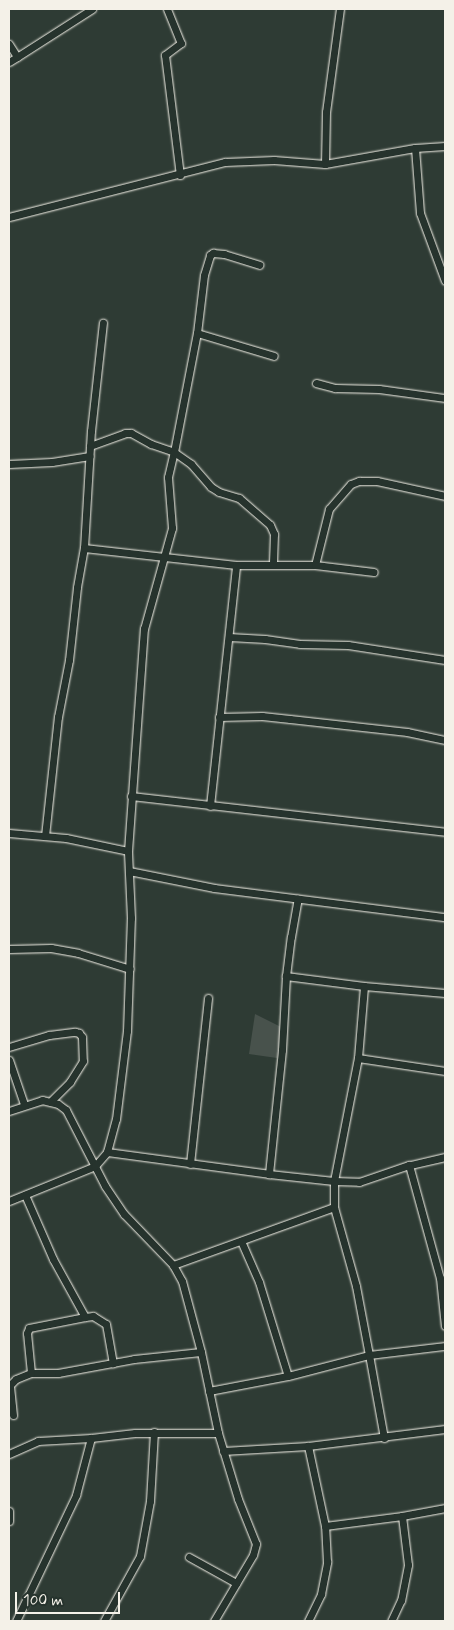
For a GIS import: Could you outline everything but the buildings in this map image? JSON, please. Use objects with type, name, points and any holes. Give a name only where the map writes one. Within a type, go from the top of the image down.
[{"type":"street","points":[[9,62],[92,9]]},
{"type":"street","points":[[167,9],[181,43],[165,55],[180,175]]},
{"type":"street","points":[[325,164],[326,112],[340,9]]},
{"type":"street","points":[[9,44],[17,58]]},
{"type":"street","points":[[9,217],[225,162],[245,160],[325,164],[415,148],[445,146]]},
{"type":"street","points":[[415,148],[420,213],[445,280]]},
{"type":"street","points":[[9,1200],[95,1166],[107,1152],[117,1109],[127,1030],[131,918],[128,851],[144,629],[166,557],[172,514],[168,477],[197,333],[204,275],[210,255],[213,253],[224,254],[259,266]]},
{"type":"street","points":[[45,836],[58,717],[69,660],[77,587],[84,548],[90,446],[103,323]]},
{"type":"street","points":[[197,333],[274,356]]},
{"type":"street","points":[[316,383],[335,388],[379,389],[445,398]]},
{"type":"street","points":[[90,446],[125,433],[131,433],[151,444],[174,452],[191,464],[212,487],[219,492],[239,498],[270,525],[274,534],[273,566]]},
{"type":"street","points":[[9,464],[52,462],[90,456]]},
{"type":"street","points":[[315,565],[329,509],[351,484],[359,481],[377,481],[445,496]]},
{"type":"street","points":[[84,548],[236,565],[315,565],[374,572]]},
{"type":"street","points":[[210,806],[236,565]]},
{"type":"street","points":[[229,637],[266,639],[300,644],[348,645],[445,660]]},
{"type":"street","points":[[219,717],[262,716],[407,732],[445,740]]},
{"type":"street","points":[[131,796],[445,832]]},
{"type":"street","points":[[9,833],[45,836],[128,851]]},
{"type":"street","points":[[129,872],[214,888],[445,917]]},
{"type":"street","points":[[268,1174],[282,1050],[290,937],[298,899]]},
{"type":"street","points":[[9,949],[51,948],[78,953],[130,969]]},
{"type":"street","points":[[286,976],[364,986],[445,993]]},
{"type":"street","points":[[364,986],[358,1058],[334,1181],[334,1207],[354,1277],[384,1438]]},
{"type":"street","points":[[190,1164],[208,998]]},
{"type":"street","points":[[9,1047],[49,1035],[75,1032],[79,1033],[82,1037],[84,1061],[70,1082],[50,1102]]},
{"type":"street","points":[[358,1058],[445,1071]]},
{"type":"street","points":[[9,1060],[24,1104]]},
{"type":"street","points":[[9,1111],[24,1104],[42,1100],[58,1104],[66,1110],[105,1186],[124,1214],[173,1265],[182,1280],[201,1352],[218,1433],[256,1544],[256,1550],[214,1621]]},
{"type":"street","points":[[107,1152],[268,1174],[359,1182],[409,1165],[445,1157]]},
{"type":"street","points":[[409,1165],[442,1276],[445,1326]]},
{"type":"street","points":[[25,1195],[53,1260],[85,1316]]},
{"type":"street","points":[[173,1265],[334,1207]]},
{"type":"street","points":[[241,1241],[259,1282],[288,1376]]},
{"type":"street","points":[[31,1374],[27,1333],[29,1328],[85,1316],[93,1316],[106,1324],[113,1363]]},
{"type":"street","points":[[210,1391],[288,1376],[369,1355],[445,1346]]},
{"type":"street","points":[[13,1415],[10,1385],[16,1379],[31,1374],[58,1373],[113,1363],[201,1352]]},
{"type":"street","points":[[224,1451],[308,1446],[445,1429]]},
{"type":"street","points":[[9,1454],[38,1441],[154,1432],[218,1433]]},
{"type":"street","points":[[104,1621],[140,1556],[150,1501],[154,1432]]},
{"type":"street","points":[[16,1621],[76,1495],[91,1438]]},
{"type":"street","points":[[308,1446],[324,1526],[327,1562],[321,1594],[308,1621]]},
{"type":"street","points":[[324,1526],[402,1516],[445,1508]]},
{"type":"street","points":[[9,1511],[9,1520]]},
{"type":"street","points":[[391,1621],[401,1600],[408,1564],[402,1516]]},
{"type":"street","points":[[189,1557],[236,1583]]},
{"type":"shaded area","points":[[255,1014],[281,1027],[277,1058],[249,1054]]}]
